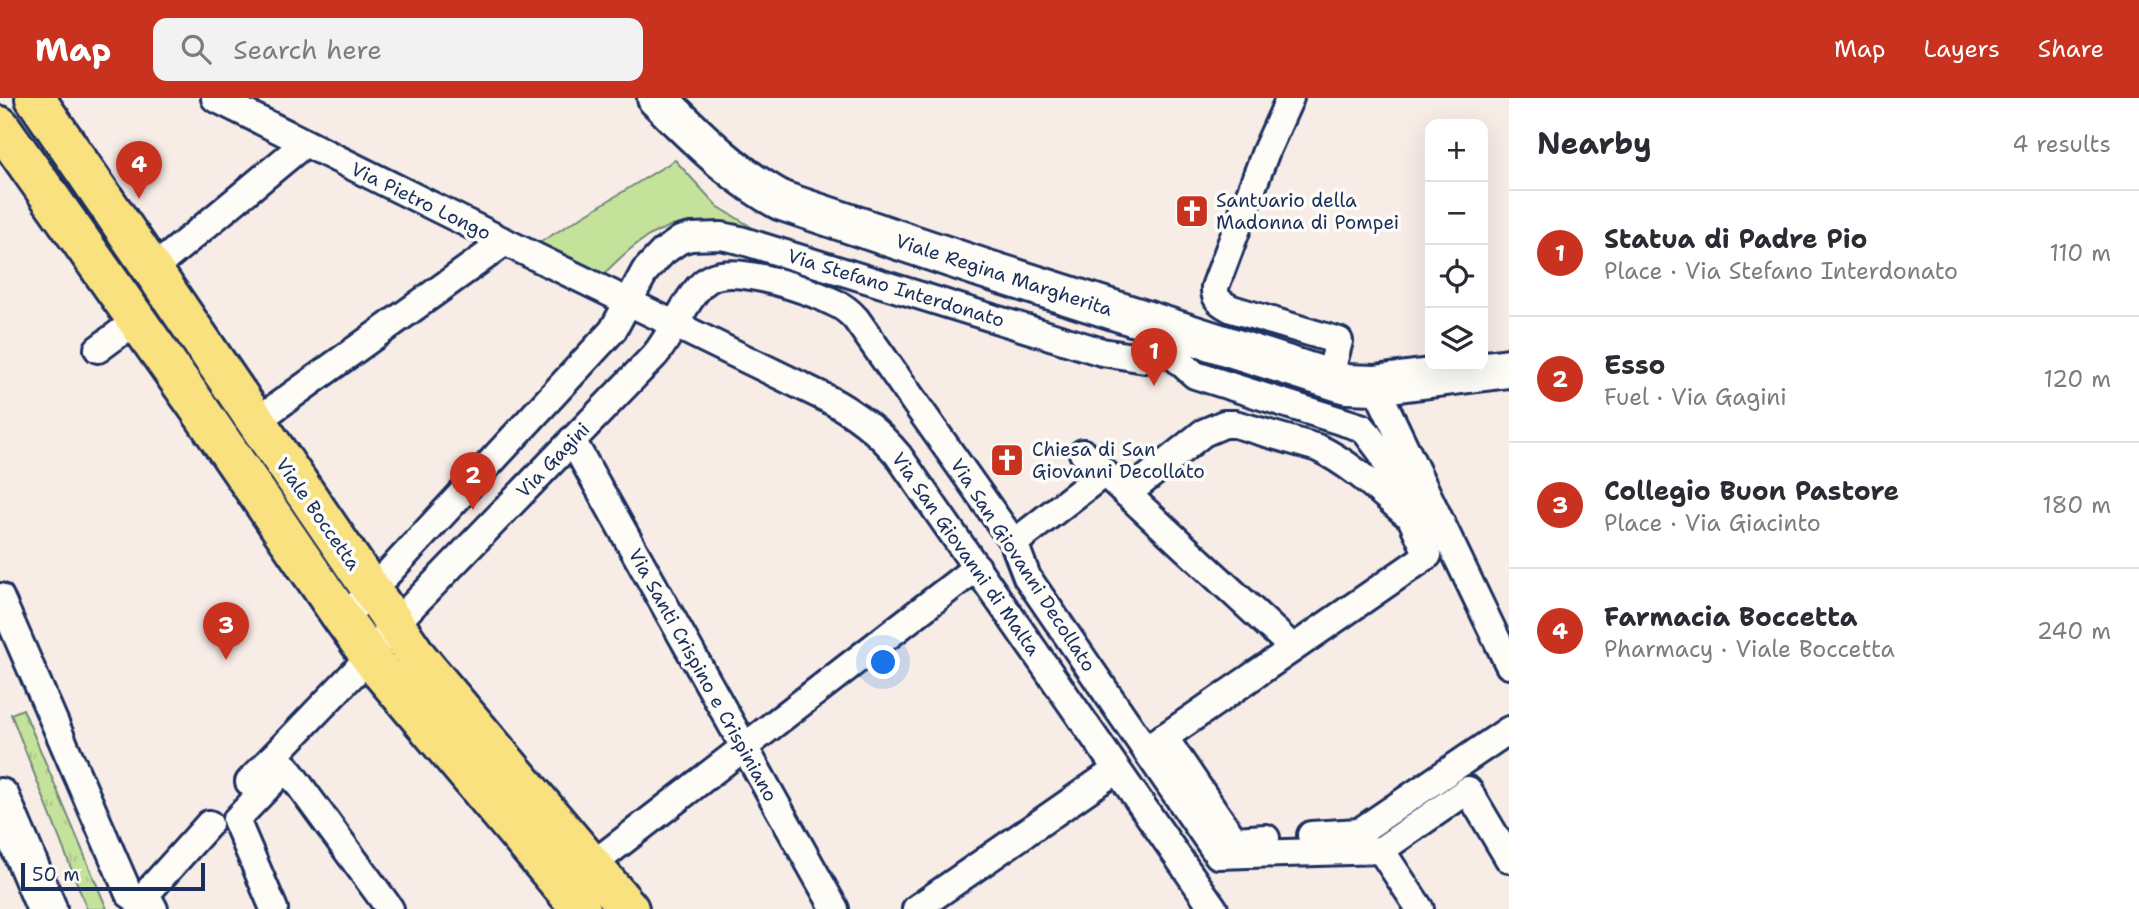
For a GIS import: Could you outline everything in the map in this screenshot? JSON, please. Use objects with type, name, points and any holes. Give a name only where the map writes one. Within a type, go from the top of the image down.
[{"type":"main road","name":"Viale Regina Margherita","points":[[657,98],[730,167],[761,190],[782,201],[972,265],[1172,340],[1346,384],[1375,385],[1509,368]]},
{"type":"main road","name":"Viale Boccetta","points":[[38,99],[255,422],[418,658],[629,909]]},
{"type":"main road","name":"Viale Boccetta","points":[[0,126],[373,662],[581,909]]},
{"type":"main road","points":[[0,798],[47,909]]},
{"type":"street","name":"Via Pietro Longo","points":[[215,98],[628,302]]},
{"type":"street","points":[[1290,98],[1261,163],[1214,294],[1218,301],[1233,309],[1339,341],[1329,379]]},
{"type":"street","points":[[152,270],[305,143]]},
{"type":"street","name":"Via Stefano Interdonato","points":[[628,302],[645,271],[673,245],[691,237],[721,236],[1102,352],[1145,359],[1172,340]]},
{"type":"street","points":[[255,422],[505,242]]},
{"type":"street","name":"Via San Giovanni Decollato","points":[[676,325],[698,288],[705,281],[722,274],[748,275],[769,280],[825,299],[847,310],[1014,542],[1027,577],[1155,744],[1218,855],[1381,850]]},
{"type":"street","points":[[342,619],[613,330],[628,302]]},
{"type":"street","name":"Via San Giovanni di Malta","points":[[628,302],[827,398],[863,419],[877,431],[898,455],[977,566],[1116,771],[1214,909]]},
{"type":"street","points":[[98,349],[137,320]]},
{"type":"street","name":"Via Gagini","points":[[373,662],[572,440],[660,351],[676,325]]},
{"type":"street","points":[[1172,340],[1195,375],[1363,428],[1381,452],[1428,555],[1155,744],[1234,839],[1359,832],[1509,730]]},
{"type":"street","points":[[1375,385],[1509,665]]},
{"type":"street","points":[[1128,494],[1203,433],[1224,424],[1235,424],[1318,448],[1349,465],[1409,517]]},
{"type":"street","name":"Via Santi Crispino e Crispiniano","points":[[572,440],[835,909]]},
{"type":"street","points":[[1083,453],[1293,648]]},
{"type":"street","points":[[1014,542],[1104,473]]},
{"type":"street","points":[[592,865],[977,566]]},
{"type":"street","points":[[0,597],[129,894],[142,909]]},
{"type":"street","points":[[274,909],[236,820],[286,767],[373,662]]},
{"type":"street","points":[[249,782],[355,672],[373,662]]},
{"type":"street","points":[[286,767],[390,909]]},
{"type":"street","points":[[916,909],[1116,771]]},
{"type":"street","points":[[1420,909],[1381,850],[1468,790],[1509,859]]},
{"type":"street","points":[[154,909],[146,894],[209,824]]},
{"type":"green space","points":[[675,160],[717,206],[763,234],[700,222],[668,227],[636,245],[599,279],[529,249]]},
{"type":"green space","points":[[23,709],[107,909],[87,909],[11,714]]},
{"type":"place","name":"Farmacia Boccetta","points":[[139,199]]},
{"type":"place","name":"Santuario della Madonna di Pompei","points":[[1192,211]]},
{"type":"place","name":"Statua di Padre Pio","points":[[1154,386]]},
{"type":"place","name":"Chiesa di San Giovanni Decollato","points":[[1007,460]]},
{"type":"place","name":"Esso","points":[[473,510]]},
{"type":"place","name":"Collegio Buon Pastore","points":[[226,660]]}]
